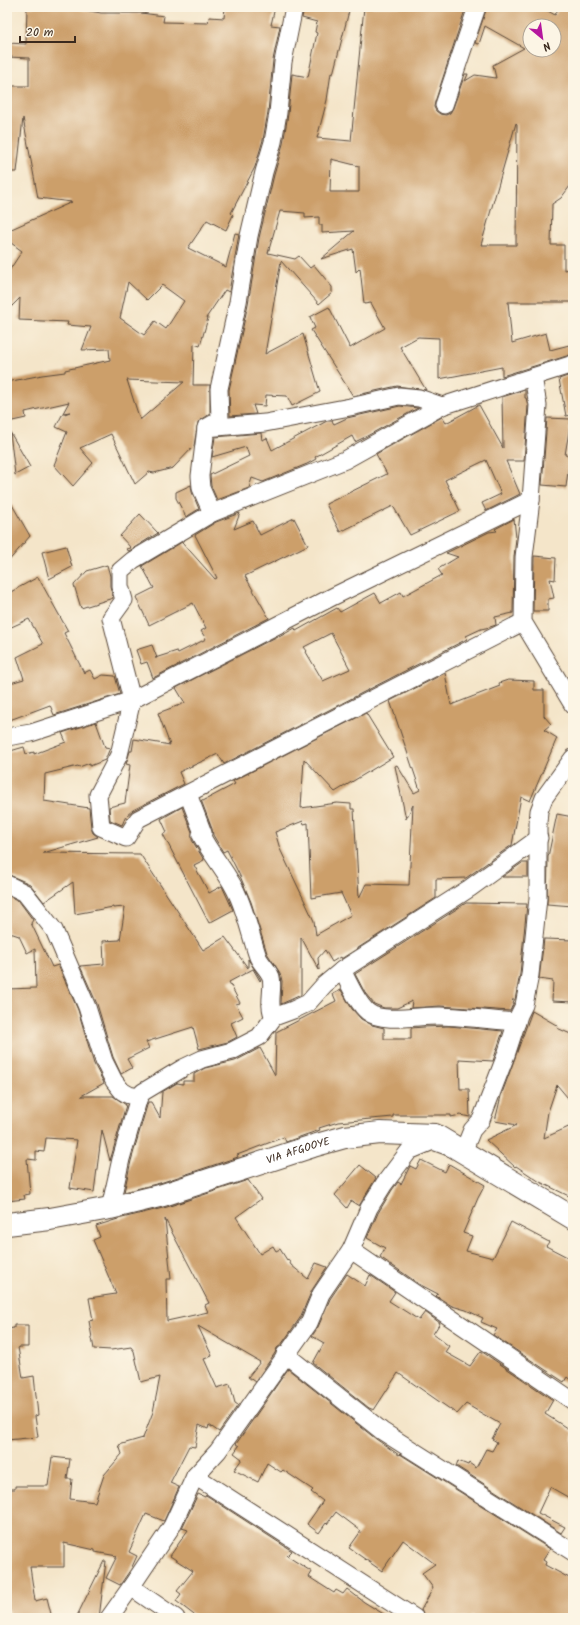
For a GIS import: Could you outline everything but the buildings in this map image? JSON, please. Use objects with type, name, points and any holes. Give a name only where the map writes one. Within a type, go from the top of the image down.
[{"type":"main road","name":"VIA AFGOOYE","points":[[7,1224],[50,1219],[110,1208],[163,1195],[306,1148],[346,1137],[380,1133],[435,1135],[573,1218]]},
{"type":"street","points":[[206,428],[220,420],[219,388],[238,302],[249,236],[264,172],[273,142],[278,113],[283,62],[294,7]]},
{"type":"street","points":[[444,105],[477,7]]},
{"type":"street","points":[[524,622],[138,819],[126,838],[101,827],[98,795],[119,755],[132,700],[111,618],[124,600],[120,586],[120,571],[133,560],[212,513],[346,460],[442,406],[573,364]]},
{"type":"street","points":[[533,377],[538,405],[531,500],[524,557],[524,622],[573,705]]},
{"type":"street","points":[[206,428],[265,423],[399,396],[419,398],[442,406]]},
{"type":"street","points":[[206,428],[200,488],[212,513]]},
{"type":"street","points":[[7,737],[31,733],[132,700],[332,597],[531,500]]},
{"type":"street","points":[[108,1618],[172,1526],[196,1476],[218,1451],[285,1354],[309,1323],[321,1294],[351,1250],[369,1208],[384,1184],[410,1151],[433,1141],[463,1152],[472,1130],[481,1120],[524,1006],[533,953],[538,898],[539,810],[544,798],[568,771],[573,758]]},
{"type":"street","points":[[188,794],[203,834],[201,835],[206,846],[226,871],[240,898],[259,958],[267,968],[271,979],[271,1000],[274,1017]]},
{"type":"street","points":[[110,1208],[121,1159],[138,1097],[143,1092],[183,1068],[202,1059],[232,1051],[259,1037],[274,1017],[308,1003],[324,985],[342,970],[470,888],[539,838]]},
{"type":"street","points":[[7,884],[25,893],[54,930],[87,1007],[104,1061],[114,1081],[122,1091],[129,1095],[138,1097]]},
{"type":"street","points":[[342,970],[360,1004],[368,1012],[375,1016],[438,1016],[517,1022]]},
{"type":"street","points":[[351,1250],[573,1401]]},
{"type":"street","points":[[285,1354],[382,1431],[573,1552]]},
{"type":"street","points":[[196,1476],[415,1618]]},
{"type":"street","points":[[131,1587],[176,1618]]}]
